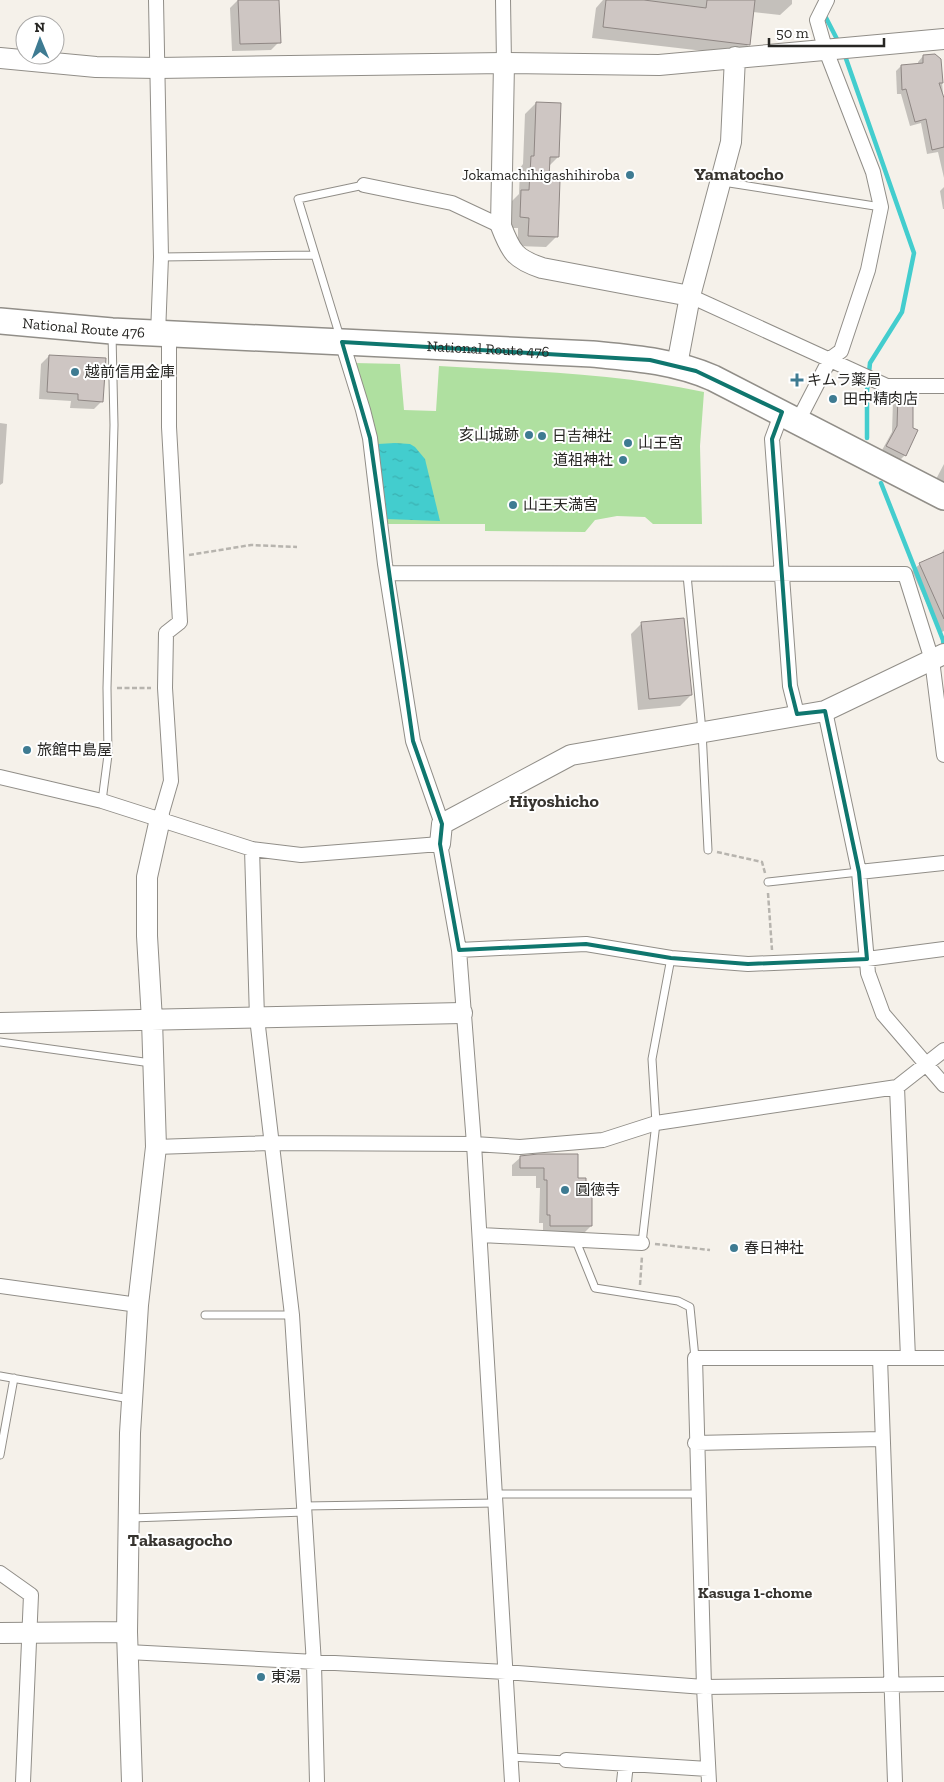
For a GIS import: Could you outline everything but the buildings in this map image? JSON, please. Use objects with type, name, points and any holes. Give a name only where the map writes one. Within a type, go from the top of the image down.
[{"type":"highway","name":"National Route 476","points":[[0,321],[164,334],[592,354],[677,365],[713,378],[944,497]]},
{"type":"street","points":[[132,1782],[127,1632],[132,1399],[138,1305],[156,1147],[154,1063],[147,936],[147,877],[171,781],[165,688],[166,633],[180,622],[175,557],[161,257],[156,0]]},
{"type":"street","points":[[503,0],[504,63],[501,226],[509,248],[523,262],[542,268],[690,296],[887,386],[944,386]]},
{"type":"street","points":[[797,714],[790,686],[772,439],[790,417],[830,359],[841,351],[868,270],[881,207],[838,48],[817,20],[827,0]]},
{"type":"street","points":[[0,58],[96,67],[158,68],[504,63],[659,65],[944,39]]},
{"type":"street","points":[[677,365],[690,296],[731,142],[735,57]]},
{"type":"street","points":[[364,186],[452,203],[501,226]]},
{"type":"street","points":[[342,342],[370,438],[387,573],[413,741],[442,824],[440,844],[459,950],[462,1014],[481,1235],[512,1782]]},
{"type":"street","points":[[387,573],[905,574],[938,657],[944,755]]},
{"type":"street","points":[[442,824],[571,755],[797,714],[825,711],[938,657]]},
{"type":"street","points":[[825,711],[859,872],[868,973],[884,1014],[944,1085]]},
{"type":"street","points":[[0,777],[102,801],[160,819],[177,827],[252,849],[301,856],[440,844]]},
{"type":"street","points":[[252,849],[256,1018],[292,1315],[314,1664],[317,1782]]},
{"type":"street","points":[[859,872],[944,862]]},
{"type":"street","points":[[459,950],[586,944],[671,958],[748,964],[867,959],[944,949]]},
{"type":"street","points":[[0,1023],[462,1014]]},
{"type":"street","points":[[156,1147],[271,1143],[474,1144],[520,1147],[604,1140],[656,1123],[897,1088],[944,1050]]},
{"type":"street","points":[[897,1088],[908,1358]]},
{"type":"street","points":[[481,1235],[576,1242],[642,1243]]},
{"type":"street","points":[[0,1286],[138,1305]]},
{"type":"street","points":[[566,1760],[626,1764],[709,1775],[695,1442],[695,1358],[944,1358]]},
{"type":"street","points":[[880,1358],[890,1685],[895,1782]]},
{"type":"street","points":[[695,1442],[882,1438]]},
{"type":"street","points":[[0,1572],[31,1595],[24,1782]]},
{"type":"street","points":[[0,1633],[127,1632]]},
{"type":"street","points":[[128,1652],[314,1664],[506,1672],[704,1687],[944,1684]]},
{"type":"street","points":[[624,1782],[626,1764]]},
{"type":"lane","points":[[720,182],[881,207]]},
{"type":"lane","points":[[342,342],[298,199],[364,186]]},
{"type":"lane","points":[[161,257],[314,255]]},
{"type":"lane","points":[[102,801],[108,754],[107,688],[114,425],[112,331]]},
{"type":"lane","points":[[687,575],[702,731],[708,850]]},
{"type":"lane","points":[[768,882],[859,872]]},
{"type":"lane","points":[[642,1243],[656,1123],[652,1059],[671,958]]},
{"type":"lane","points":[[0,1042],[154,1063]]},
{"type":"lane","points":[[576,1242],[595,1288],[678,1301],[690,1307],[695,1358]]},
{"type":"lane","points":[[205,1315],[292,1315]]},
{"type":"lane","points":[[0,1376],[132,1399]]},
{"type":"lane","points":[[0,1455],[14,1378]]},
{"type":"lane","points":[[128,1518],[496,1499],[697,1494]]},
{"type":"lane","points":[[510,1756],[566,1760]]},
{"type":"path","points":[[175,557],[251,544],[297,547]]},
{"type":"path","points":[[107,688],[165,688]]},
{"type":"path","points":[[708,850],[762,862],[768,882],[773,962]]},
{"type":"path","points":[[640,1294],[642,1243],[710,1250]]},
{"type":"highlighted area","points":[[342,342],[650,360],[696,371],[782,412],[772,439],[790,686],[797,714],[825,711],[859,872],[867,959],[748,964],[671,958],[586,944],[459,950],[440,844],[442,824],[413,741],[370,438]]},
{"type":"green space","points":[[354,363],[400,364],[404,410],[436,411],[439,366],[539,371],[605,377],[704,392],[700,446],[702,524],[653,524],[645,517],[617,516],[595,520],[585,532],[485,531],[485,524],[383,524]]},
{"type":"water","points":[[378,444],[410,444],[425,459],[440,521],[386,519]]},
{"type":"waterway","points":[[823,12],[839,43]]},
{"type":"waterway","points":[[844,53],[914,253],[902,312],[870,363],[867,391],[867,438]]},
{"type":"waterway","points":[[881,483],[943,640],[944,648]]},
{"type":"place","name":"Jokamachihigashihiroba","points":[[630,175]]},
{"type":"place","name":"越前信用金庫","points":[[75,372]]},
{"type":"place","name":"キムラ薬局","points":[[797,380]]},
{"type":"place","name":"田中精肉店","points":[[833,399]]},
{"type":"place","name":"亥山城跡","points":[[529,435]]},
{"type":"place","name":"日吉神社","points":[[542,436]]},
{"type":"place","name":"山王宮","points":[[628,443]]},
{"type":"place","name":"道祖神社","points":[[623,460]]},
{"type":"place","name":"山王天満宮","points":[[513,505]]},
{"type":"place","name":"旅館中島屋","points":[[27,750]]},
{"type":"place","name":"圓徳寺","points":[[565,1190]]},
{"type":"place","name":"春日神社","points":[[734,1248]]},
{"type":"place","name":"東湯","points":[[261,1677]]},
{"type":"district","name":"Yamatocho","points":[[739,174]]},
{"type":"district","name":"Hiyoshicho","points":[[554,801]]},
{"type":"district","name":"Takasagocho","points":[[180,1540]]},
{"type":"district","name":"Kasuga 1-chome","points":[[755,1592]]}]
